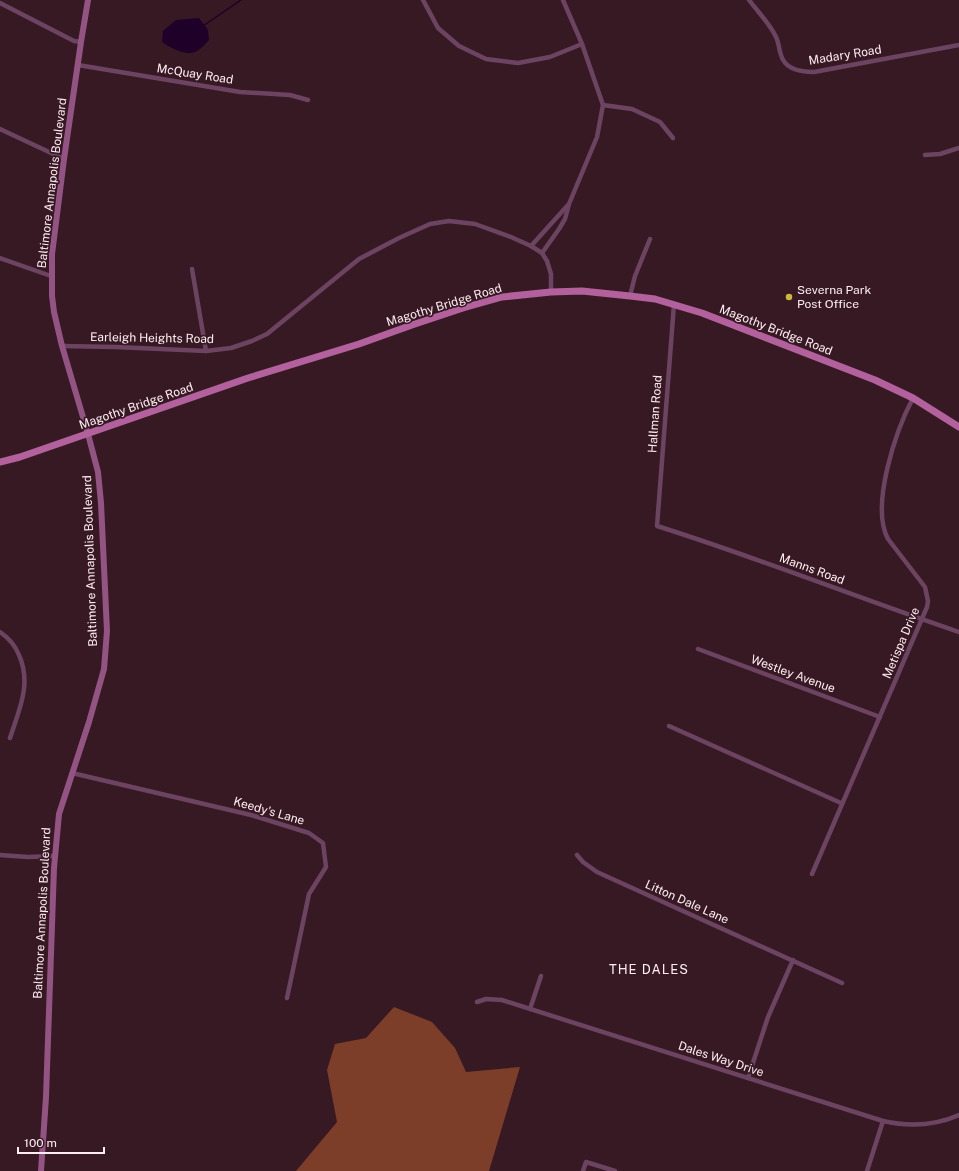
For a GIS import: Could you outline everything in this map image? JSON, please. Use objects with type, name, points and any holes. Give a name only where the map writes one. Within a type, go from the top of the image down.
[{"type":"main road","name":"Baltimore Annapolis Boulevard","points":[[41,1171],[46,1098],[46,1046],[54,856],[59,814],[89,722],[104,669],[107,632],[98,472],[62,346],[54,312],[51,276],[52,254],[64,159],[88,0]]},
{"type":"main road","name":"Magothy Bridge Road","points":[[0,462],[20,457],[248,378],[359,344],[463,308],[502,297],[551,292],[582,291],[630,296],[674,304],[716,318],[875,380],[913,398],[959,427]]},
{"type":"street","points":[[423,0],[438,28],[459,46],[486,59],[518,63],[550,57],[582,44]]},
{"type":"street","points":[[551,292],[551,274],[547,261],[542,253],[565,219],[569,204],[597,137],[603,105],[582,44],[563,0]]},
{"type":"street","name":"Madary Road","points":[[749,0],[777,38],[782,58],[787,65],[792,69],[802,72],[814,72],[959,45]]},
{"type":"street","points":[[0,3],[74,40],[81,42]]},
{"type":"street","name":"McQuay Road","points":[[78,65],[240,92],[290,95],[308,100]]},
{"type":"street","points":[[603,105],[632,109],[660,122],[673,138]]},
{"type":"street","points":[[0,129],[64,159]]},
{"type":"street","points":[[925,155],[940,154],[959,148]]},
{"type":"street","points":[[531,246],[569,204]]},
{"type":"street","name":"Earleigh Heights Road","points":[[62,346],[206,351],[231,348],[267,334],[359,259],[430,224],[449,221],[475,224],[512,237],[542,253]]},
{"type":"street","points":[[630,296],[635,276],[650,240]]},
{"type":"street","points":[[0,258],[51,276]]},
{"type":"street","points":[[192,269],[206,351]]},
{"type":"street","name":"Hallman Road","points":[[657,526],[674,304]]},
{"type":"street","name":"Metispa Drive","points":[[812,874],[927,607],[928,601],[925,588],[888,539],[884,532],[882,516],[885,481],[894,444],[905,414],[913,398]]},
{"type":"street","name":"Manns Road","points":[[657,526],[724,547],[922,620],[959,632]]},
{"type":"street","points":[[0,632],[16,648],[25,674],[24,696],[10,738]]},
{"type":"street","name":"Westley Avenue","points":[[698,650],[880,717]]},
{"type":"street","points":[[669,726],[842,804]]},
{"type":"street","name":"Keedy's Lane","points":[[72,773],[251,814],[309,833],[322,843],[326,867],[310,894],[287,998]]},
{"type":"street","points":[[0,855],[28,857],[54,856]]},
{"type":"street","name":"Litton Dale Lane","points":[[577,855],[583,862],[597,872],[842,983]]},
{"type":"street","points":[[748,1078],[768,1017],[793,960]]},
{"type":"street","points":[[530,1009],[541,976]]},
{"type":"street","name":"Dales Way Drive","points":[[477,1002],[486,999],[495,999],[530,1009],[899,1125],[922,1125],[942,1121],[959,1115]]},
{"type":"street","points":[[868,1171],[883,1121]]},
{"type":"street","points":[[583,1171],[586,1162],[615,1171]]},
{"type":"shaded area","points":[[199,18],[208,30],[209,40],[197,51],[193,53],[184,52],[174,49],[162,42],[163,31],[176,20]]},
{"type":"shaded area","points":[[394,1007],[432,1022],[455,1048],[466,1072],[520,1067],[489,1171],[296,1171],[337,1122],[327,1070],[335,1044],[366,1038]]},
{"type":"waterway","points":[[203,26],[241,0]]},
{"type":"place","name":"Severna Park Post Office","points":[[789,297]]},
{"type":"district","name":"THE DALES","points":[[649,969]]}]
